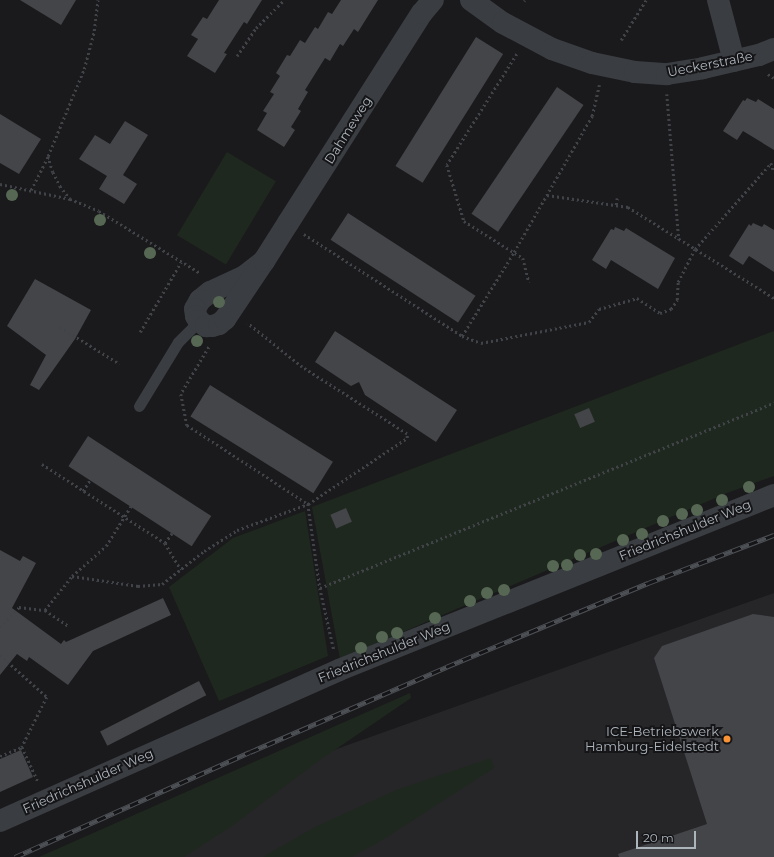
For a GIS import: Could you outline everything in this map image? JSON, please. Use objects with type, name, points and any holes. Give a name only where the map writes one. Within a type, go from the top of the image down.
[{"type":"street","name":"Dahmeweg","points":[[199,321],[209,326],[222,322],[264,261],[422,13],[433,0]]},
{"type":"street","name":"Ueckerstraße","points":[[471,0],[503,23],[530,38],[592,64],[635,72],[667,74],[734,61],[774,49]]},
{"type":"street","points":[[718,0],[734,61]]},
{"type":"street","name":"Friedrichshulder Weg","points":[[0,820],[339,670],[774,495]]},
{"type":"lane","points":[[139,406],[178,342],[199,321]]},
{"type":"path","points":[[31,190],[48,156],[84,69],[94,31],[98,0]]},
{"type":"path","points":[[237,56],[256,28],[284,0]]},
{"type":"path","points":[[621,40],[646,0]]},
{"type":"path","points":[[520,49],[447,165],[464,221],[523,258],[529,282]]},
{"type":"path","points":[[462,336],[514,252],[592,116],[601,79]]},
{"type":"path","points":[[667,93],[679,240]]},
{"type":"path","points":[[48,156],[53,172],[60,186],[70,199]]},
{"type":"path","points":[[298,230],[462,336],[481,343],[589,322],[599,309],[637,298],[660,313],[671,309],[677,300],[678,282],[695,249],[771,163],[774,172]]},
{"type":"path","points":[[0,184],[70,199],[99,211],[206,277]]},
{"type":"path","points":[[547,195],[628,207],[774,298]]},
{"type":"path","points":[[616,205],[617,198]]},
{"type":"path","points":[[140,332],[181,262]]},
{"type":"path","points":[[72,576],[138,586],[162,584],[204,551],[237,530],[308,504],[407,438],[407,434],[302,367],[241,318]]},
{"type":"path","points":[[60,327],[120,364]]},
{"type":"path","points":[[212,341],[181,394],[187,425],[308,504],[320,588],[339,670]]},
{"type":"path","points":[[320,588],[774,402]]},
{"type":"path","points":[[42,464],[165,543],[181,570]]},
{"type":"path","points":[[83,490],[90,480]]},
{"type":"path","points":[[45,610],[72,576],[106,546],[131,506]]},
{"type":"path","points":[[165,543],[172,533]]},
{"type":"path","points":[[0,627],[19,607],[45,610],[69,626]]},
{"type":"path","points":[[0,655],[47,697],[22,747],[0,756]]},
{"type":"path","points":[[22,747],[38,783]]},
{"type":"shaded area","points":[[227,152],[276,181],[226,265],[177,235]]},
{"type":"shaded area","points":[[774,331],[774,476],[727,493],[340,659],[312,507]]},
{"type":"shaded area","points":[[305,511],[328,656],[219,701],[169,587],[233,538]]},
{"type":"shaded area","points":[[774,593],[774,857],[57,857],[286,767]]},
{"type":"shaded area","points":[[410,693],[411,698],[320,760],[232,826],[184,857],[39,857]]},
{"type":"shaded area","points":[[491,758],[494,768],[384,839],[352,857],[263,857],[315,827],[396,790]]},
{"type":"building","points":[[20,0],[76,0],[61,25]]},
{"type":"building","points":[[219,0],[262,0],[247,24],[244,22],[224,53],[227,54],[215,73],[187,56],[198,39],[191,35],[203,17],[207,19]]},
{"type":"building","points":[[341,0],[378,0],[358,32],[354,29],[343,46],[340,44],[330,61],[325,58],[305,90],[308,92],[298,109],[301,111],[291,127],[295,130],[284,147],[257,130],[267,113],[263,111],[274,94],[270,92],[280,76],[276,73],[287,55],[290,56],[300,40],[305,43],[315,27],[318,29],[328,12],[332,14]]},
{"type":"building","points":[[476,37],[503,54],[423,183],[395,166]]},
{"type":"building","points":[[557,87],[584,105],[498,232],[471,214]]},
{"type":"building","points":[[747,98],[756,102],[758,99],[774,109],[774,150],[743,131],[737,140],[723,131],[743,100],[745,101]]},
{"type":"building","points":[[0,114],[41,139],[19,174],[0,163]]},
{"type":"building","points":[[125,121],[148,135],[123,175],[137,184],[124,204],[99,189],[107,176],[79,159],[95,135],[110,144]]},
{"type":"building","points":[[348,213],[475,296],[458,323],[331,240]]},
{"type":"building","points":[[753,223],[762,227],[764,224],[774,230],[774,272],[749,256],[743,265],[729,256],[749,224],[751,226]]},
{"type":"building","points":[[615,227],[624,231],[626,228],[675,258],[658,289],[611,260],[606,269],[592,260],[611,229],[614,230]]},
{"type":"building","points":[[35,279],[91,310],[75,339],[39,390],[30,385],[46,355],[7,326]]},
{"type":"building","points":[[335,331],[457,410],[436,442],[365,395],[359,382],[351,386],[315,362]]},
{"type":"building","points":[[210,385],[333,462],[313,493],[190,416]]},
{"type":"building","points":[[589,408],[595,422],[580,428],[574,414]]},
{"type":"building","points":[[88,436],[211,516],[192,546],[68,466]]},
{"type":"building","points":[[346,508],[352,522],[336,528],[330,515]]},
{"type":"building","points":[[0,550],[20,561],[23,556],[36,563],[12,608],[61,644],[64,640],[66,642],[163,598],[171,615],[93,651],[68,685],[29,657],[27,661],[17,654],[0,675]]},
{"type":"building","name":"ICE-Betriebswerk Hamburg-Eidelstedt","points":[[753,614],[774,617],[774,857],[619,857],[618,854],[707,824],[654,658],[662,646]]},
{"type":"building","points":[[199,681],[206,695],[107,746],[100,731]]},
{"type":"building","points":[[21,750],[33,777],[0,792],[0,759]]},
{"type":"railway","points":[[15,857],[250,752],[446,667],[648,583],[774,535]]},
{"type":"place","name":"ICE-Betriebswerk Hamburg-Eidelstedt","points":[[727,739]]}]
